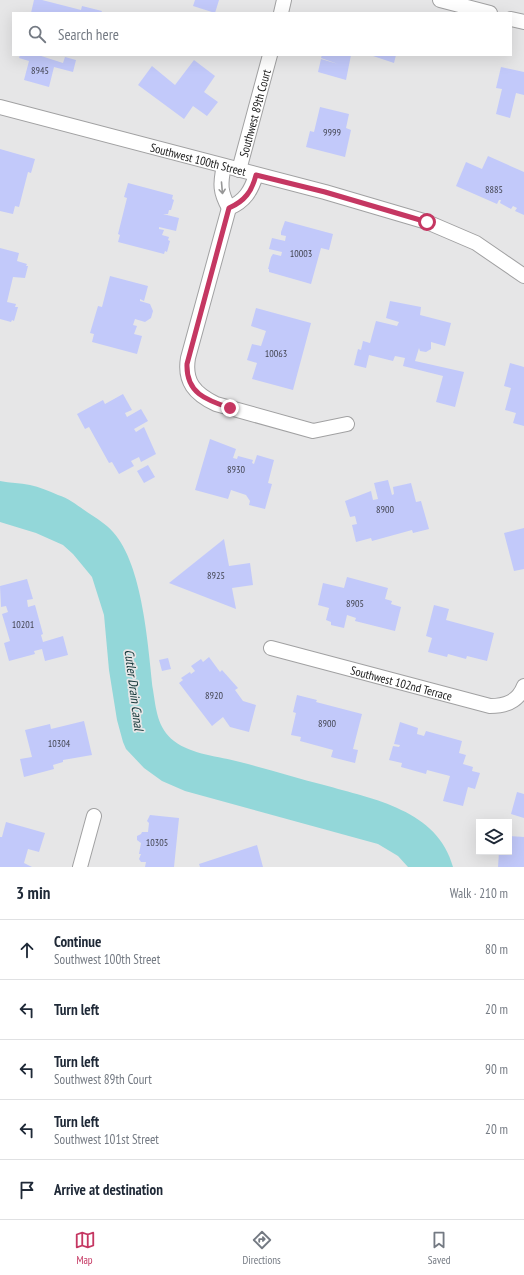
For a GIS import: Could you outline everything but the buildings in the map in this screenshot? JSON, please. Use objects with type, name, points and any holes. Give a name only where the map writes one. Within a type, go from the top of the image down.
[{"type":"street","points":[[281,12],[284,0]]},
{"type":"street","points":[[440,0],[486,12]]},
{"type":"street","points":[[512,18],[524,22]]},
{"type":"street","name":"Southwest 89th Court","points":[[240,170],[270,56]]},
{"type":"street","name":"Southwest 100th Street","points":[[0,107],[369,204],[444,228],[491,252],[524,276]]},
{"type":"street","points":[[224,166],[221,187],[223,196],[229,208],[188,358],[188,381],[191,387],[202,396],[216,404],[313,431],[347,424]]},
{"type":"street","points":[[229,208],[239,204],[245,198],[251,190],[256,175]]},
{"type":"street","name":"Southwest 102nd Terrace","points":[[271,648],[490,706],[503,706],[514,701],[522,692],[524,686]]},
{"type":"street","points":[[80,867],[94,816]]},
{"type":"water","name":"Cutler Drain Canal","points":[[0,481],[26,484],[44,489],[66,498],[107,526],[123,546],[138,585],[146,629],[156,711],[168,736],[181,746],[197,752],[232,760],[363,796],[401,810],[419,820],[433,832],[445,848],[453,867],[408,867],[398,856],[378,844],[185,791],[162,781],[144,768],[126,749],[117,720],[109,670],[104,615],[92,577],[73,554],[63,545],[36,533],[0,522]]},
{"type":"route","points":[[230,408],[216,404],[196,392],[191,387],[187,376],[187,364],[190,348],[229,208],[239,204],[245,198],[251,190],[256,175],[325,192],[427,222]]}]
